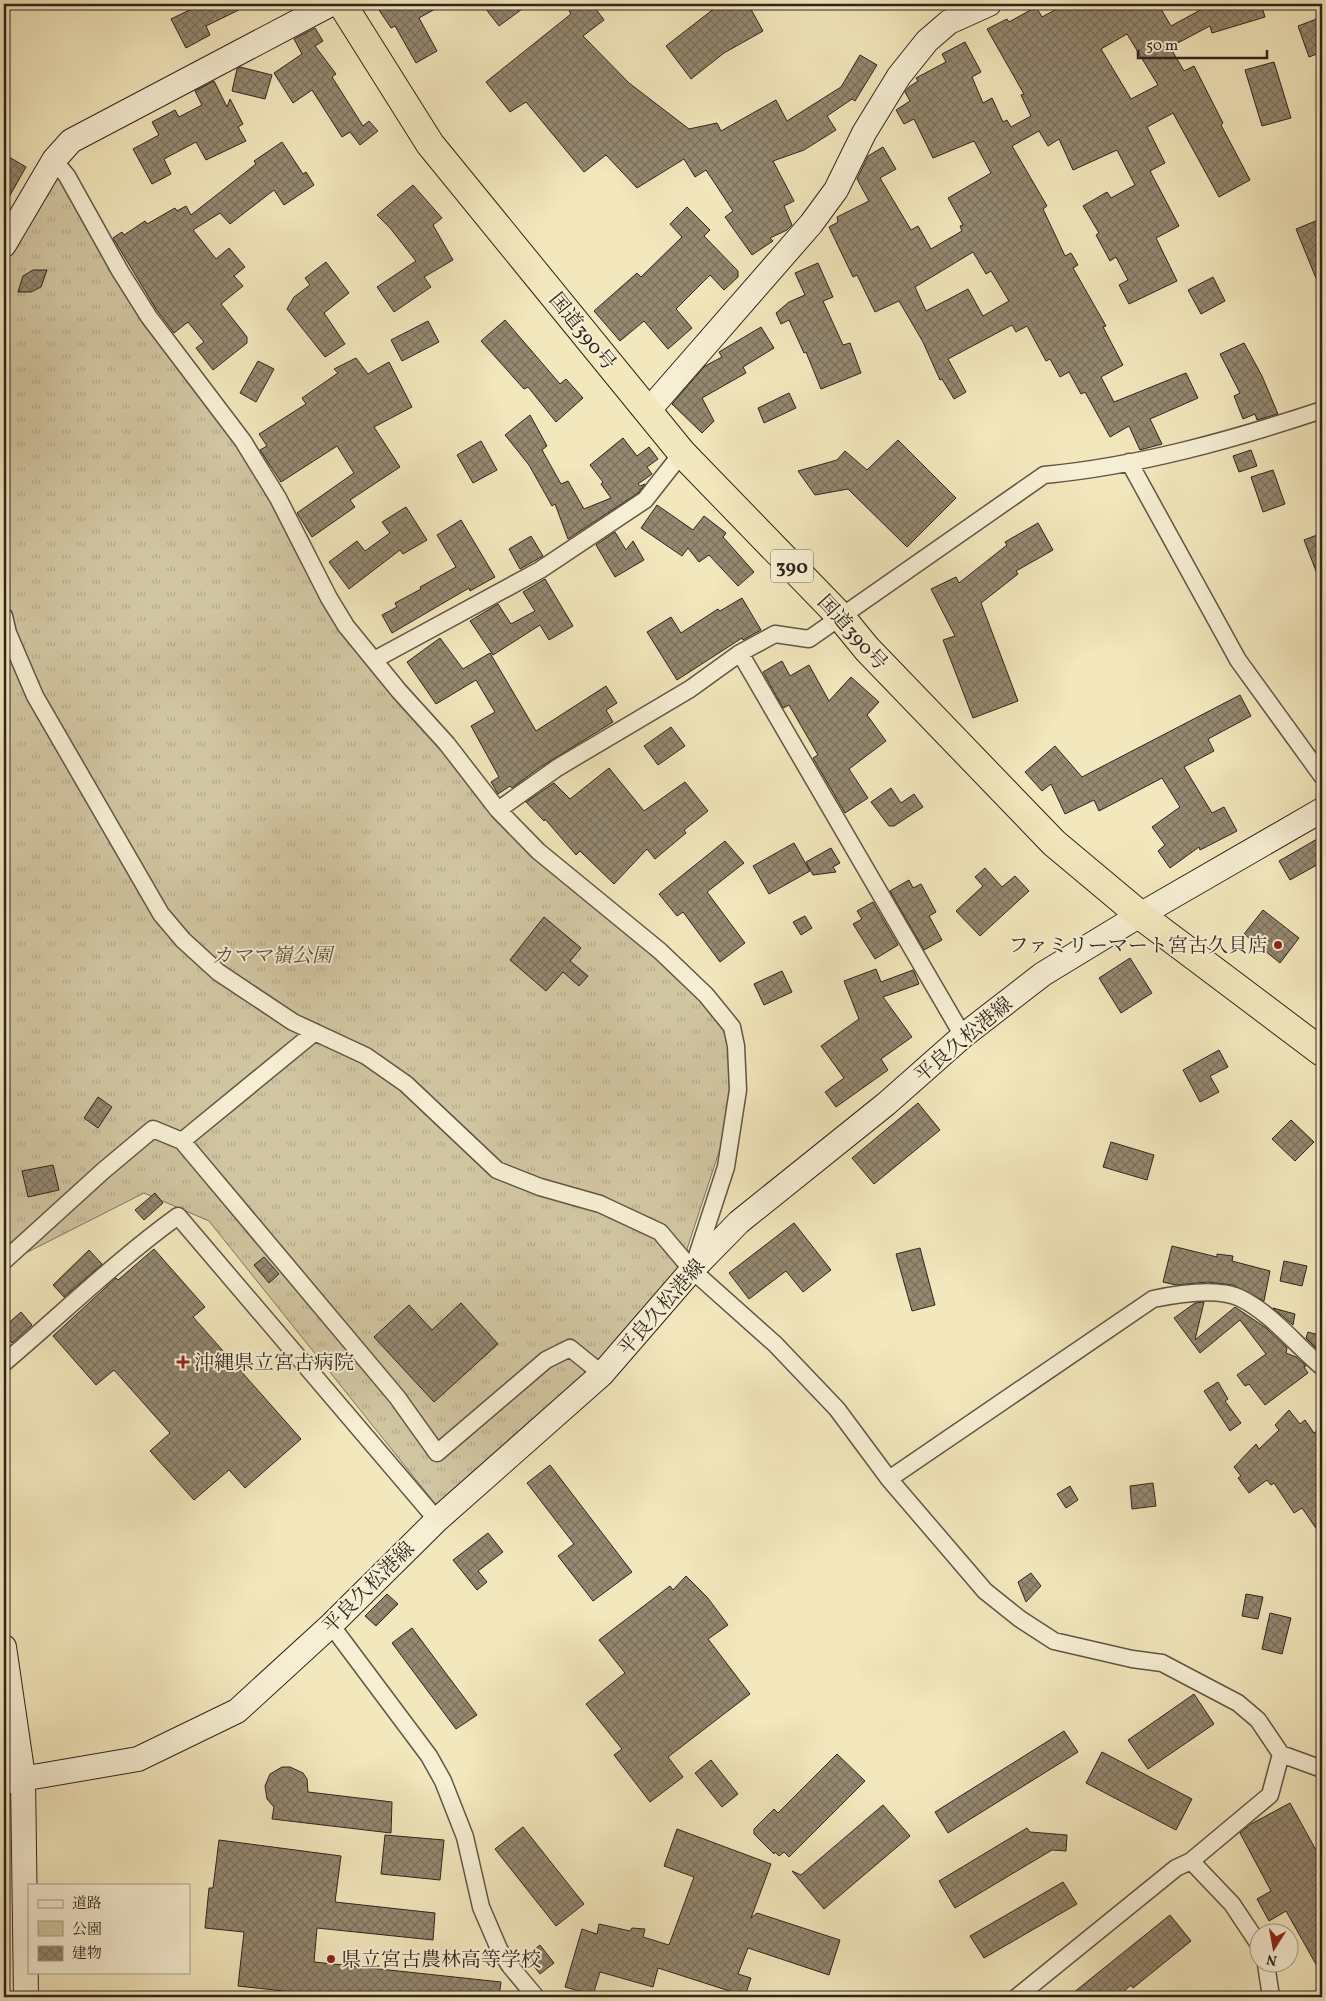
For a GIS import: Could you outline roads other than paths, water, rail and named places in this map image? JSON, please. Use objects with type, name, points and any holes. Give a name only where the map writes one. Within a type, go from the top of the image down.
[{"type":"highway","name":"国道390号","points":[[342,4],[430,144],[682,453],[840,616],[867,649],[1054,843],[1140,915],[1322,1052]]},
{"type":"main road","points":[[4,245],[54,160],[71,141],[331,4]]},
{"type":"main road","points":[[648,410],[812,224],[836,190],[864,133],[899,76],[927,41],[949,22],[989,4]]},
{"type":"main road","name":"平良久松港線","points":[[13,1780],[138,1759],[237,1711],[331,1625],[437,1520],[602,1374],[692,1270],[739,1222],[886,1104],[963,1036],[1043,974],[1140,915],[1322,810]]},
{"type":"main road","points":[[4,1647],[26,1997]]},
{"type":"street","points":[[54,160],[67,176],[120,271],[149,317],[243,441],[278,498],[329,598],[346,626],[446,744],[498,810],[538,851],[660,951],[706,994],[732,1027],[736,1046],[738,1090],[726,1166],[692,1270]]},
{"type":"street","points":[[498,810],[556,768],[690,690],[740,653],[775,634],[809,639],[1044,475],[1129,462],[1204,446],[1322,410]]},
{"type":"street","points":[[374,660],[540,570],[645,500],[682,453]]},
{"type":"street","points":[[1129,462],[1238,660],[1322,776]]},
{"type":"street","points":[[4,616],[8,633],[35,696],[162,914],[183,940],[218,972],[293,1022],[366,1056],[406,1084],[497,1170],[540,1188],[600,1204],[660,1232],[692,1270],[775,1344],[837,1409],[889,1479],[985,1591],[1020,1619],[1054,1641],[1132,1659],[1162,1663],[1238,1703],[1258,1720],[1281,1754],[1322,1769]]},
{"type":"street","points":[[740,653],[963,1036]]},
{"type":"street","points":[[182,1141],[315,1032]]},
{"type":"street","points":[[4,1262],[103,1171],[153,1130],[182,1141],[390,1389],[437,1453],[546,1360],[570,1348],[602,1374]]},
{"type":"street","points":[[4,1363],[142,1242],[178,1216],[437,1520]]},
{"type":"street","points":[[889,1479],[1153,1299],[1184,1293],[1221,1294],[1240,1297],[1267,1317],[1322,1367]]},
{"type":"street","points":[[331,1625],[429,1756],[444,1781],[465,1838],[481,1907],[499,1949],[510,1966],[536,1997]]},
{"type":"street","points":[[1017,1997],[1176,1868],[1191,1861],[1270,1795],[1281,1754]]},
{"type":"street","points":[[1191,1861],[1232,1904],[1248,1928]]},
{"type":"street","points":[[1268,1974],[1272,1997]]},
{"type":"place","name":"ファミリーマート宮古久貝店","points":[[1278,945]]},
{"type":"place","name":"沖縄県立宮古病院","points":[[183,1362]]},
{"type":"place","name":"県立宮古農林高等学校","points":[[331,1959]]},
{"type":"park label","name":"カママ嶺公園","points":[[272,955]]}]
